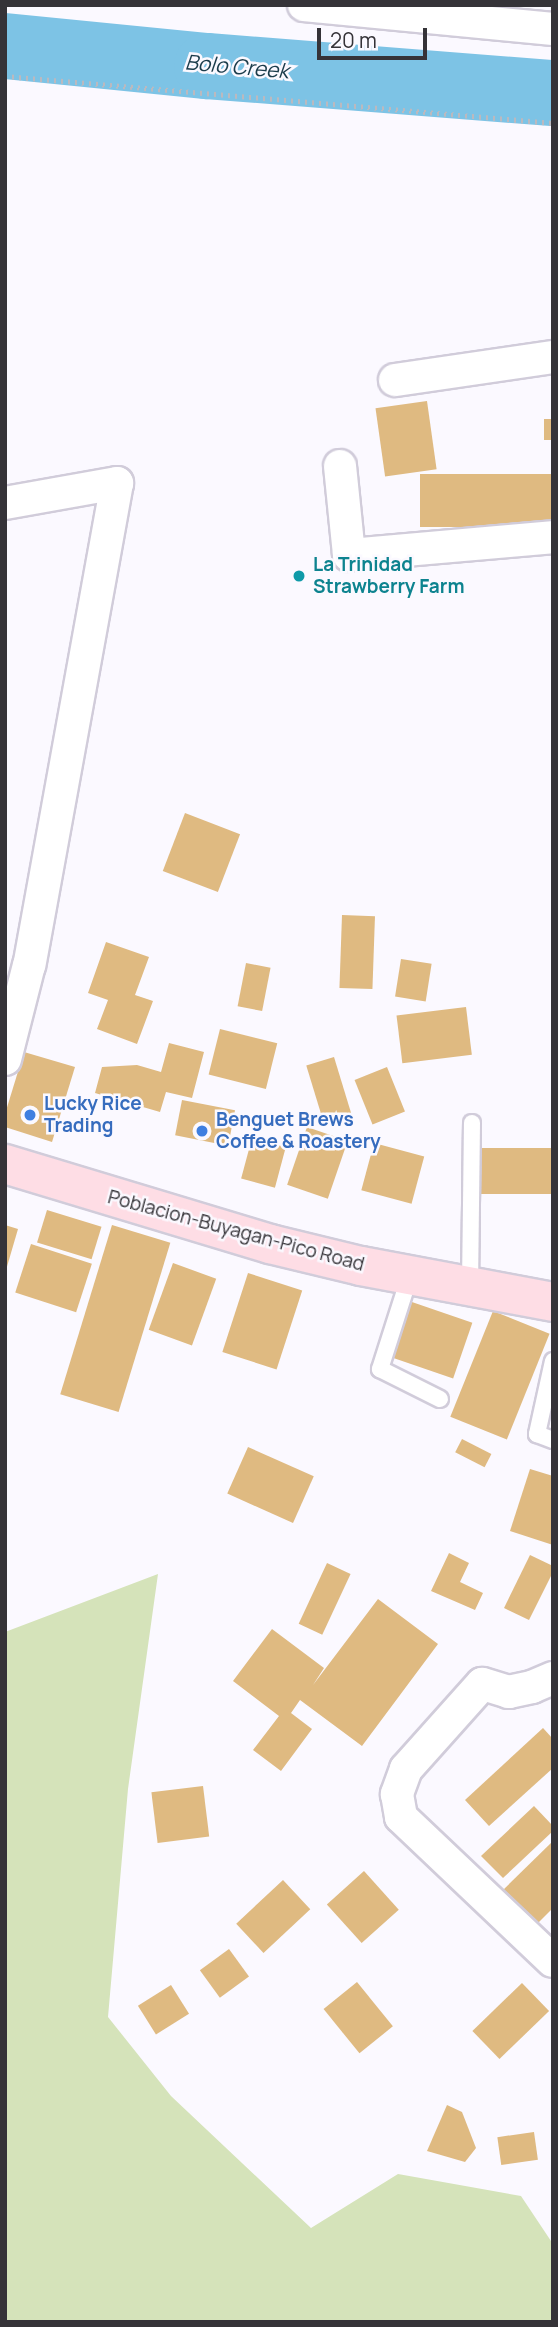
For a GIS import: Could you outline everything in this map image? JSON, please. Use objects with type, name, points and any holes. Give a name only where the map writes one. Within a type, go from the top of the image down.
[{"type":"main road","name":"Poblacion-Buyagan-Pico Road","points":[[5,1164],[271,1244],[410,1275],[553,1302]]},
{"type":"street","points":[[304,5],[553,29]]},
{"type":"street","points":[[395,380],[553,357]]},
{"type":"street","points":[[340,466],[349,555],[553,537]]},
{"type":"street","points":[[5,503],[117,483],[17,961],[5,1059]]},
{"type":"street","points":[[509,1692],[532,1687],[553,1678]]},
{"type":"street","points":[[553,1705],[482,1684],[406,1769],[397,1794],[401,1817],[553,1961]]},
{"type":"lane","points":[[470,1286],[472,1123]]},
{"type":"lane","points":[[410,1275],[380,1369],[440,1399]]},
{"type":"lane","points":[[553,1361],[537,1434],[553,1440]]},
{"type":"path","points":[[5,76],[553,123]]},
{"type":"green space","points":[[158,1574],[128,1789],[108,2017],[171,2096],[311,2228],[398,2174],[521,2196],[553,2244],[553,2322],[5,2322],[5,1632]]},
{"type":"building","points":[[427,401],[437,469],[385,477],[376,408]]},
{"type":"building","points":[[544,419],[553,419],[553,440],[544,440]]},
{"type":"building","points":[[420,474],[553,474],[553,527],[420,527]]},
{"type":"building","points":[[185,813],[240,834],[218,892],[163,871]]},
{"type":"building","points":[[342,915],[375,916],[372,989],[339,988]]},
{"type":"building","points":[[106,942],[149,957],[135,995],[153,1001],[137,1044],[97,1029],[108,1000],[88,993]]},
{"type":"building","points":[[401,959],[432,964],[426,1001],[395,997]]},
{"type":"building","points":[[246,963],[271,968],[262,1011],[238,1006]]},
{"type":"building","points":[[466,1007],[472,1055],[402,1063],[397,1016]]},
{"type":"building","points":[[220,1029],[277,1043],[266,1089],[209,1075]]},
{"type":"building","points":[[169,1043],[204,1052],[192,1098],[166,1092],[160,1112],[95,1093],[102,1067],[137,1065],[161,1072]]},
{"type":"building","points":[[24,1052],[75,1067],[52,1142],[5,1127],[5,1114]]},
{"type":"building","points":[[334,1057],[351,1113],[324,1122],[306,1065]]},
{"type":"building","points":[[387,1067],[405,1112],[373,1125],[355,1080]]},
{"type":"building","points":[[182,1100],[235,1110],[228,1146],[175,1135]]},
{"type":"building","points":[[307,1127],[348,1141],[328,1199],[287,1185]]},
{"type":"building","points":[[252,1138],[286,1147],[275,1188],[241,1179]]},
{"type":"building","points":[[374,1143],[424,1156],[412,1204],[361,1190]]},
{"type":"building","points":[[481,1148],[553,1148],[553,1194],[481,1194]]},
{"type":"building","points":[[47,1210],[102,1227],[92,1259],[37,1243]]},
{"type":"building","points":[[5,1225],[18,1229],[6,1270],[5,1269]]},
{"type":"building","points":[[112,1225],[170,1243],[119,1412],[60,1394]]},
{"type":"building","points":[[31,1244],[92,1264],[76,1312],[15,1293]]},
{"type":"building","points":[[173,1263],[216,1279],[192,1345],[149,1330]]},
{"type":"building","points":[[248,1273],[302,1291],[277,1370],[222,1352]]},
{"type":"building","points":[[409,1301],[472,1323],[453,1379],[390,1357]]},
{"type":"building","points":[[493,1311],[550,1334],[507,1440],[450,1417]]},
{"type":"building","points":[[462,1439],[491,1454],[485,1467],[455,1452]]},
{"type":"building","points":[[248,1447],[314,1476],[293,1523],[227,1494]]},
{"type":"building","points":[[530,1469],[553,1476],[553,1545],[510,1531]]},
{"type":"building","points":[[449,1553],[469,1563],[460,1582],[483,1593],[475,1610],[431,1591]]},
{"type":"building","points":[[530,1555],[553,1566],[553,1572],[529,1620],[504,1608]]},
{"type":"building","points":[[327,1563],[351,1574],[322,1635],[299,1624]]},
{"type":"building","points":[[378,1599],[438,1644],[362,1746],[300,1700],[291,1713],[312,1729],[281,1771],[253,1750],[279,1716],[233,1681],[272,1629],[324,1668],[313,1685]]},
{"type":"building","points":[[543,1728],[553,1739],[553,1768],[489,1826],[465,1800]]},
{"type":"building","points":[[203,1786],[209,1837],[158,1843],[151,1792]]},
{"type":"building","points":[[534,1806],[553,1826],[553,1831],[503,1878],[481,1856]]},
{"type":"building","points":[[553,1841],[553,1908],[537,1924],[503,1890]]},
{"type":"building","points":[[364,1871],[399,1910],[362,1943],[327,1904]]},
{"type":"building","points":[[283,1880],[310,1909],[263,1953],[236,1924]]},
{"type":"building","points":[[229,1949],[249,1977],[220,1998],[200,1970]]},
{"type":"building","points":[[357,1982],[393,2026],[359,2053],[324,2009]]},
{"type":"building","points":[[522,1983],[549,2011],[499,2059],[472,2031]]},
{"type":"building","points":[[171,1985],[189,2014],[156,2035],[138,2006]]},
{"type":"building","points":[[447,2105],[462,2112],[476,2148],[465,2162],[427,2151]]},
{"type":"building","points":[[534,2132],[538,2160],[501,2165],[497,2137]]},
{"type":"waterway","name":"Bolo Creek","points":[[5,46],[207,66],[553,93]]},
{"type":"place","name":"La Trinidad Strawberry Farm","points":[[299,576]]},
{"type":"place","name":"Lucky Rice Trading","points":[[30,1115]]},
{"type":"place","name":"Benguet Brews Coffee & Roastery","points":[[202,1131]]}]
